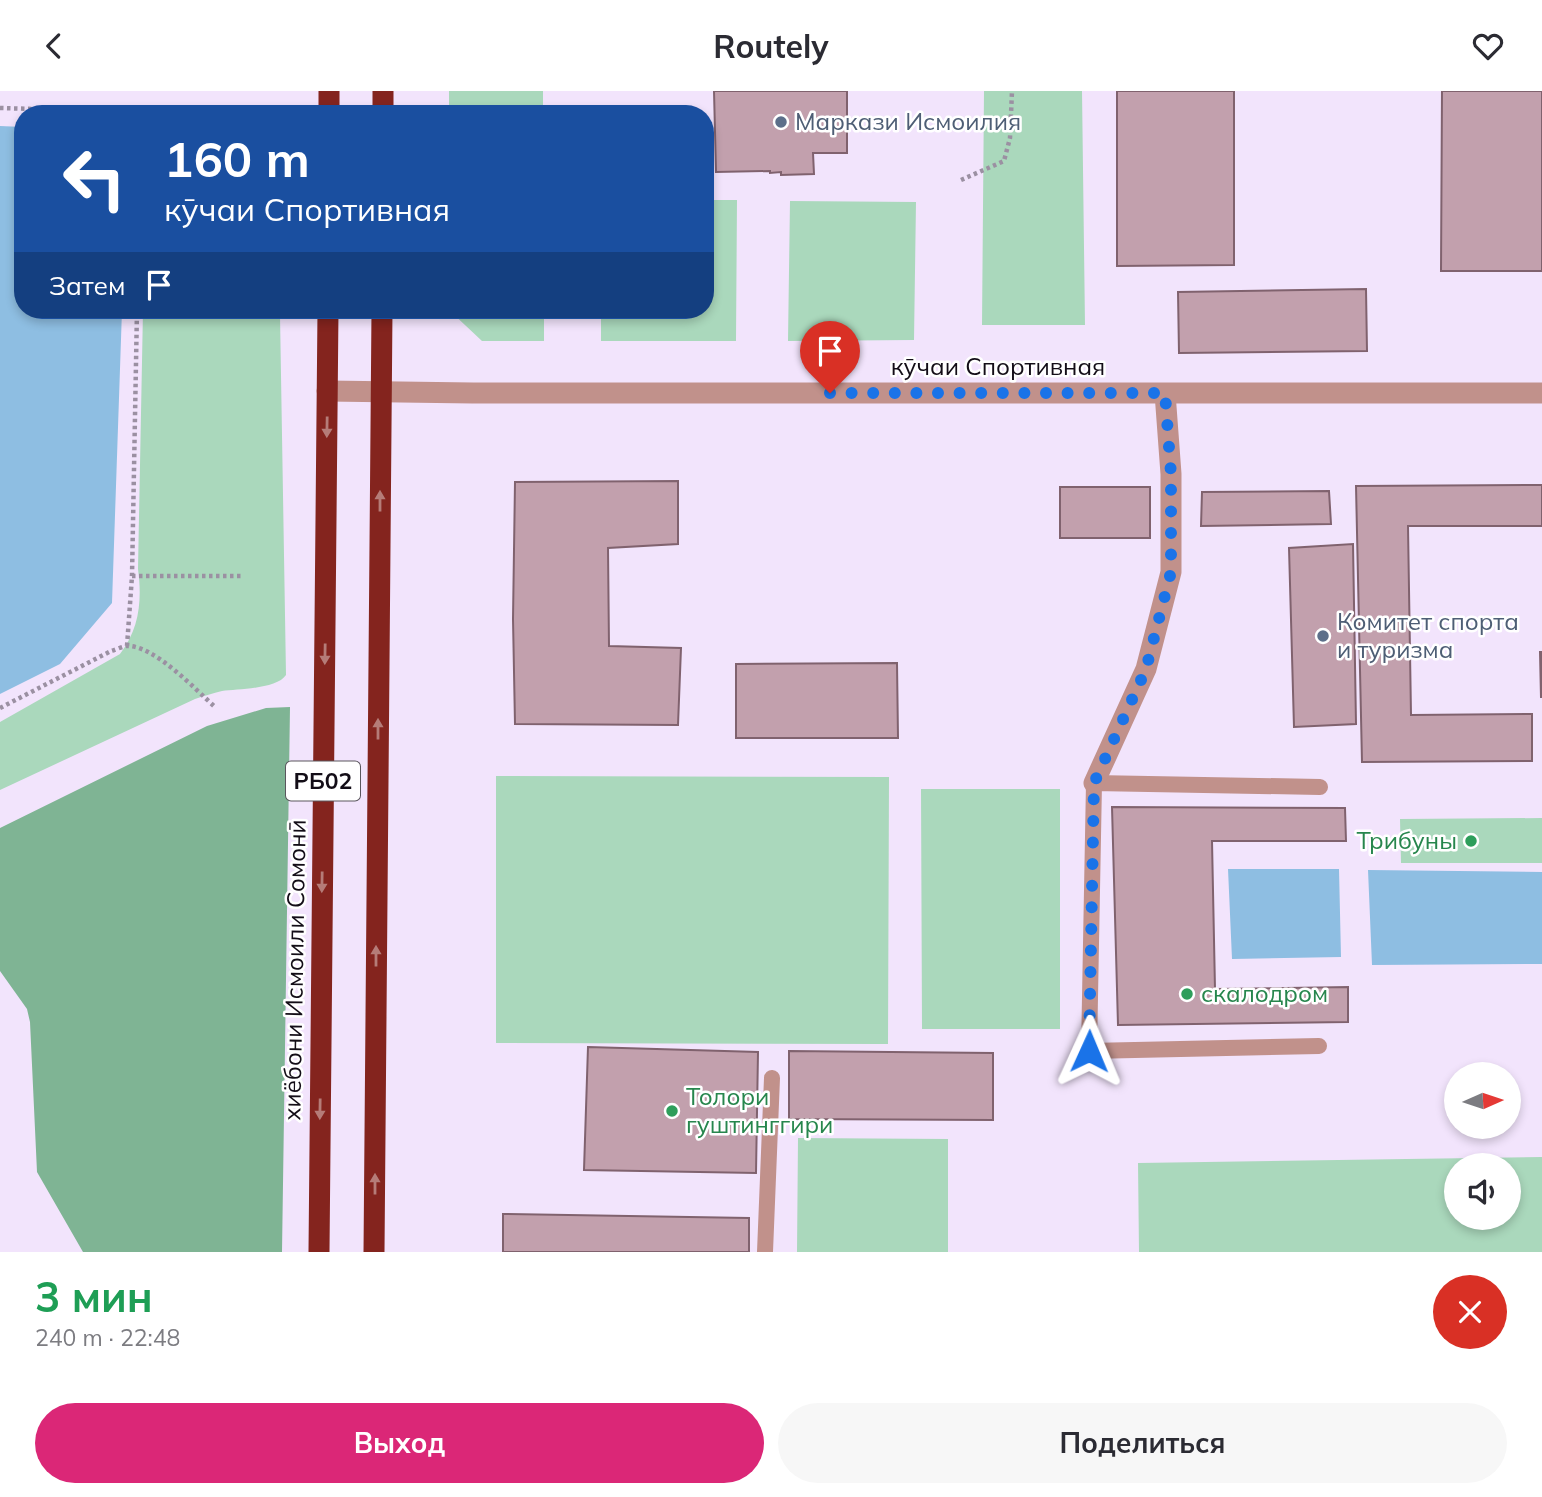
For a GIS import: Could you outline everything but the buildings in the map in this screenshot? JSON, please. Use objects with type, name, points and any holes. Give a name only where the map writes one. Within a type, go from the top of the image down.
[{"type":"highway","name":"хиёбони Исмоили Сомонӣ","points":[[319,1252],[328,319]]},
{"type":"highway","name":"РБ02","points":[[374,1252],[382,319]]},
{"type":"street","name":"кӯчаи Спортивная","points":[[327,391],[1542,393]]},
{"type":"street","points":[[1094,783],[1146,669],[1171,572],[1171,474],[1165,393]]},
{"type":"lane","points":[[1319,1046],[1089,1051],[1094,783],[1320,787]]},
{"type":"lane","points":[[765,1252],[772,1078]]},
{"type":"path","points":[[961,180],[1004,161],[1010,138],[1012,91]]},
{"type":"path","points":[[127,646],[132,576],[137,319]]},
{"type":"path","points":[[132,576],[242,576]]},
{"type":"path","points":[[0,708],[110,651],[127,646],[143,649],[157,656],[215,707]]},
{"type":"green space","points":[[449,91],[543,91],[543,105],[449,105]]},
{"type":"green space","points":[[984,91],[1082,91],[1085,325],[982,325]]},
{"type":"green space","points":[[714,200],[737,200],[736,341],[601,341],[601,319],[714,319]]},
{"type":"green space","points":[[790,201],[916,202],[914,340],[788,341]]},
{"type":"green space","points":[[143,319],[280,319],[286,675],[266,686],[222,691],[195,699],[0,790],[0,722],[120,654],[136,624],[140,591],[138,569]]},
{"type":"green space","points":[[459,319],[544,319],[544,341],[482,341]]},
{"type":"green space","points":[[290,707],[282,1252],[83,1252],[37,1172],[30,1022],[27,1009],[0,971],[0,828],[207,726],[266,708]]},
{"type":"green space","points":[[496,776],[889,777],[888,1044],[496,1043]]},
{"type":"green space","points":[[921,789],[1060,789],[1060,1029],[922,1029]]},
{"type":"green space","name":"Трибуны","points":[[1542,818],[1542,863],[1401,863],[1400,819]]},
{"type":"green space","points":[[798,1138],[948,1139],[948,1252],[797,1252]]},
{"type":"green space","points":[[1521,1157],[1542,1157],[1542,1252],[1139,1252],[1138,1163],[1444,1158],[1444,1230],[1521,1230]]},
{"type":"water","points":[[0,126],[14,127],[14,319],[122,319],[112,603],[60,664],[0,694]]},
{"type":"water","points":[[1228,869],[1339,869],[1341,957],[1232,959]]},
{"type":"water","points":[[1368,870],[1542,872],[1542,964],[1372,965]]},
{"type":"place","name":"Маркази Исмоилия","points":[[781,122]]},
{"type":"place","name":"Комитет спорта и туризма","points":[[1323,636]]},
{"type":"place","name":"Трибуны","points":[[1471,841]]},
{"type":"place","name":"скалодром","points":[[1187,994]]},
{"type":"place","name":"Толори гуштинггири","points":[[672,1111]]},
{"type":"route","points":[[830,393],[1165,393],[1171,474],[1171,572],[1146,669],[1094,783],[1089,1051]]}]
